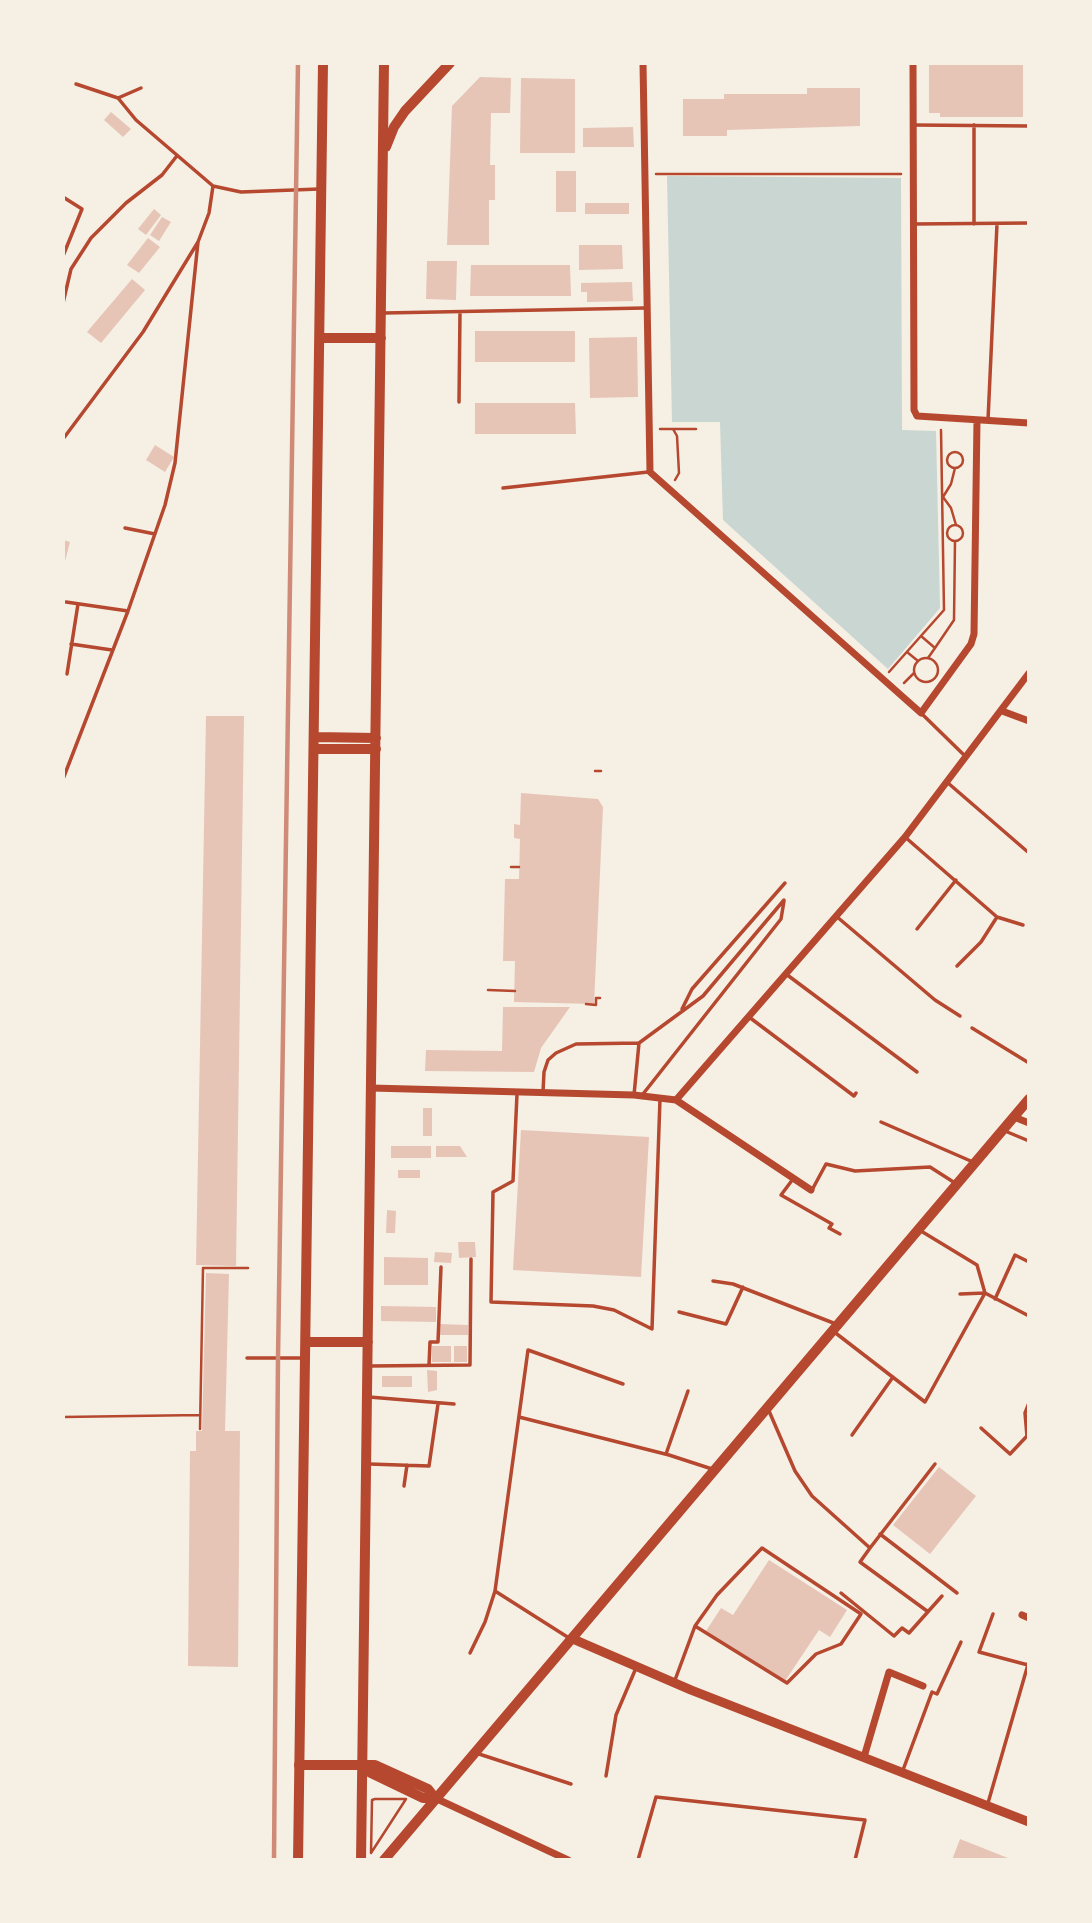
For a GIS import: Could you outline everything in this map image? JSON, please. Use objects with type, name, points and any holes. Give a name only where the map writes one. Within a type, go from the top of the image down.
[{"type":"main road","points":[[298,1860],[324,63]]},
{"type":"main road","points":[[361,1860],[384,63]]},
{"type":"main road","points":[[383,157],[394,127],[450,63]]},
{"type":"main road","points":[[320,338],[381,338]]},
{"type":"main road","points":[[315,743],[376,744]]},
{"type":"main road","points":[[389,1859],[435,1798],[573,1639],[712,1469],[1029,1099]]},
{"type":"main road","points":[[306,1342],[368,1342]]},
{"type":"main road","points":[[299,1765],[376,1765],[428,1789],[435,1798]]},
{"type":"street","points":[[643,63],[645,308],[650,472],[921,713],[971,644],[974,634],[977,420]]},
{"type":"street","points":[[913,63],[914,410],[917,416],[1029,423]]},
{"type":"street","points":[[676,1100],[905,837],[1029,673]]},
{"type":"street","points":[[1002,711],[1029,720]]},
{"type":"street","points":[[371,1088],[638,1095],[676,1100],[811,1190]]},
{"type":"street","points":[[1014,1117],[1029,1123]]},
{"type":"street","points":[[573,1639],[674,1682],[1029,1822]]},
{"type":"street","points":[[864,1757],[889,1672],[923,1686]]},
{"type":"street","points":[[435,1798],[568,1860]]},
{"type":"lane","points":[[76,84],[118,98],[136,120],[213,187],[241,192],[322,189]]},
{"type":"lane","points":[[118,98],[141,88]]},
{"type":"lane","points":[[914,125],[1029,127]]},
{"type":"lane","points":[[974,125],[974,224]]},
{"type":"lane","points":[[63,303],[71,270],[91,238],[126,204],[162,175],[176,157]]},
{"type":"lane","points":[[63,439],[143,332],[198,242],[209,213],[213,187]]},
{"type":"lane","points":[[63,197],[82,209],[63,256]]},
{"type":"lane","points":[[988,420],[997,223]]},
{"type":"lane","points":[[914,224],[1029,223]]},
{"type":"lane","points":[[63,779],[128,611],[155,534],[175,463],[198,242]]},
{"type":"lane","points":[[382,313],[645,308]]},
{"type":"lane","points":[[459,402],[460,312]]},
{"type":"lane","points":[[503,488],[650,472]]},
{"type":"lane","points":[[125,528],[155,534]]},
{"type":"lane","points":[[66,602],[128,611]]},
{"type":"lane","points":[[66,674],[78,604]]},
{"type":"lane","points":[[71,644],[112,650]]},
{"type":"lane","points":[[921,713],[967,757]]},
{"type":"lane","points":[[948,783],[1029,853]]},
{"type":"lane","points":[[905,837],[997,917],[1023,925]]},
{"type":"lane","points":[[917,929],[956,880]]},
{"type":"lane","points":[[681,1011],[692,989],[785,883]]},
{"type":"lane","points":[[543,1092],[548,1060],[556,1053],[576,1044],[639,1043],[703,996],[784,900],[781,919],[638,1095]]},
{"type":"lane","points":[[836,916],[935,1000],[960,1016]]},
{"type":"lane","points":[[957,966],[981,942],[997,917]]},
{"type":"lane","points":[[786,974],[917,1072]]},
{"type":"lane","points":[[749,1017],[854,1096],[856,1093]]},
{"type":"lane","points":[[972,1028],[1029,1063]]},
{"type":"lane","points":[[638,1095],[639,1043]]},
{"type":"lane","points":[[517,1091],[513,1181],[494,1192],[491,1302],[593,1306],[624,1314],[652,1329],[660,1097]]},
{"type":"lane","points":[[881,1122],[975,1163]]},
{"type":"lane","points":[[1003,1131],[1029,1141]]},
{"type":"lane","points":[[811,1190],[826,1164],[855,1171],[930,1167],[957,1184]]},
{"type":"lane","points":[[793,1179],[781,1195],[832,1224],[829,1228],[840,1234]]},
{"type":"lane","points":[[713,1281],[744,1287],[833,1327],[925,1402],[985,1293],[977,1265],[918,1229]]},
{"type":"lane","points":[[995,1299],[1015,1255],[1029,1262]]},
{"type":"lane","points":[[368,1366],[470,1365],[471,1259]]},
{"type":"lane","points":[[429,1365],[430,1342],[438,1342],[441,1267]]},
{"type":"lane","points":[[679,1312],[726,1324],[744,1287]]},
{"type":"lane","points":[[960,1294],[985,1293],[1029,1316]]},
{"type":"lane","points":[[470,1653],[485,1622],[495,1591],[528,1350],[623,1384]]},
{"type":"lane","points":[[247,1357],[306,1357]]},
{"type":"lane","points":[[852,1434],[894,1376]]},
{"type":"lane","points":[[666,1454],[688,1391]]},
{"type":"lane","points":[[367,1397],[454,1405]]},
{"type":"lane","points":[[981,1428],[1010,1454],[1028,1437],[1025,1413],[1029,1403]]},
{"type":"lane","points":[[366,1464],[429,1466],[438,1404]]},
{"type":"lane","points":[[766,1406],[795,1471],[812,1496],[870,1548]]},
{"type":"lane","points":[[519,1416],[666,1454],[712,1469]]},
{"type":"lane","points":[[927,1611],[860,1562],[935,1464]]},
{"type":"lane","points":[[404,1486],[407,1465]]},
{"type":"lane","points":[[880,1535],[957,1593]]},
{"type":"lane","points":[[674,1682],[695,1626],[717,1595],[762,1548],[861,1614],[841,1644],[816,1654],[787,1682],[695,1626]]},
{"type":"lane","points":[[495,1591],[560,1634],[573,1639]]},
{"type":"lane","points":[[841,1593],[894,1636],[902,1628],[909,1633],[942,1596]]},
{"type":"lane","points":[[988,1805],[1028,1663],[979,1652],[993,1614]]},
{"type":"lane","points":[[902,1772],[932,1692],[937,1694],[961,1642]]},
{"type":"lane","points":[[606,1776],[617,1715],[637,1666]]},
{"type":"lane","points":[[474,1752],[571,1784]]},
{"type":"lane","points":[[638,1860],[656,1797],[865,1820],[855,1860]]},
{"type":"path","points":[[653,174],[905,174]]},
{"type":"path","points":[[887,675],[944,610],[945,460],[941,427]]},
{"type":"path","points":[[660,429],[696,429]]},
{"type":"path","points":[[673,429],[677,436],[678,473],[674,481]]},
{"type":"path","points":[[943,497],[951,484],[955,468],[962,464],[963,456],[951,453],[945,460]]},
{"type":"path","points":[[945,460],[955,468]]},
{"type":"path","points":[[918,661],[928,658],[954,620],[955,541],[963,533],[956,525],[951,508],[943,497]]},
{"type":"path","points":[[945,532],[956,525]]},
{"type":"path","points":[[945,532],[955,541]]},
{"type":"path","points":[[921,636],[935,648]]},
{"type":"path","points":[[907,652],[918,661]]},
{"type":"path","points":[[914,673],[923,682],[935,678],[938,666],[928,658]]},
{"type":"path","points":[[900,686],[914,673],[918,661]]},
{"type":"path","points":[[595,771],[601,771]]},
{"type":"path","points":[[511,867],[519,867]]},
{"type":"path","points":[[488,990],[514,991]]},
{"type":"path","points":[[586,1004],[596,1005],[596,998],[600,998]]},
{"type":"path","points":[[200,1429],[203,1268],[247,1268]]},
{"type":"path","points":[[63,1417],[200,1415]]},
{"type":"path","points":[[375,1799],[406,1799],[371,1853],[372,1800],[375,1799]]},
{"type":"shaded area","points":[[667,176],[901,178],[902,430],[936,431],[940,608],[888,669],[723,520],[720,422],[672,422]]},
{"type":"building","points":[[929,63],[1023,63],[1023,117],[940,117],[940,113],[929,113]]},
{"type":"building","points":[[480,77],[511,78],[510,113],[491,113],[490,165],[495,165],[495,200],[489,200],[489,245],[447,245],[452,106]]},
{"type":"building","points":[[521,78],[575,79],[575,153],[520,153]]},
{"type":"building","points":[[807,88],[860,88],[860,126],[727,130],[727,136],[683,136],[683,99],[724,99],[724,94],[807,94]]},
{"type":"building","points":[[111,112],[131,129],[123,137],[104,120]]},
{"type":"building","points":[[633,127],[634,147],[583,147],[583,128]]},
{"type":"building","points":[[556,171],[576,171],[576,212],[556,212]]},
{"type":"building","points":[[585,203],[629,203],[629,214],[585,214]]},
{"type":"building","points":[[154,209],[161,215],[146,235],[138,229]]},
{"type":"building","points":[[162,217],[171,222],[159,241],[150,235]]},
{"type":"building","points":[[148,238],[160,247],[139,273],[127,265]]},
{"type":"building","points":[[579,245],[622,245],[623,269],[579,270]]},
{"type":"building","points":[[427,261],[457,261],[456,300],[426,299]]},
{"type":"building","points":[[471,265],[570,265],[571,296],[470,296]]},
{"type":"building","points":[[132,279],[145,290],[101,343],[87,332]]},
{"type":"building","points":[[632,282],[633,301],[587,302],[587,292],[581,292],[581,283]]},
{"type":"building","points":[[475,331],[575,331],[575,362],[475,362]]},
{"type":"building","points":[[637,337],[638,397],[590,398],[589,338]]},
{"type":"building","points":[[475,403],[575,403],[576,434],[475,434]]},
{"type":"building","points":[[155,445],[174,457],[165,472],[146,460]]},
{"type":"building","points":[[63,540],[70,542],[64,565],[63,565]]},
{"type":"building","points":[[206,716],[244,716],[236,1266],[196,1265]]},
{"type":"building","points":[[521,793],[598,799],[603,807],[594,1004],[514,1002],[515,961],[503,961],[505,879],[519,879],[520,839],[514,838],[514,824],[520,825]]},
{"type":"building","points":[[503,1007],[570,1007],[541,1048],[534,1072],[425,1071],[426,1050],[502,1051]]},
{"type":"building","points":[[423,1108],[432,1108],[432,1136],[423,1136]]},
{"type":"building","points":[[521,1130],[649,1137],[641,1277],[513,1270]]},
{"type":"building","points":[[391,1146],[431,1146],[431,1158],[391,1158]]},
{"type":"building","points":[[436,1146],[460,1146],[467,1157],[436,1157]]},
{"type":"building","points":[[398,1170],[420,1170],[420,1178],[398,1178]]},
{"type":"building","points":[[387,1210],[396,1211],[395,1233],[386,1233]]},
{"type":"building","points":[[458,1242],[475,1242],[476,1257],[459,1258]]},
{"type":"building","points":[[435,1252],[452,1253],[451,1263],[434,1262]]},
{"type":"building","points":[[384,1257],[428,1258],[428,1285],[384,1285]]},
{"type":"building","points":[[206,1273],[229,1274],[225,1431],[240,1431],[238,1667],[188,1666],[190,1451],[196,1451],[196,1431],[202,1431]]},
{"type":"building","points":[[381,1306],[436,1307],[436,1322],[381,1321]]},
{"type":"building","points":[[439,1324],[468,1325],[468,1335],[439,1335]]},
{"type":"building","points":[[432,1346],[451,1346],[451,1362],[432,1362]]},
{"type":"building","points":[[454,1346],[467,1346],[467,1362],[454,1362]]},
{"type":"building","points":[[427,1370],[437,1371],[437,1390],[428,1392]]},
{"type":"building","points":[[382,1376],[412,1376],[412,1387],[382,1387]]},
{"type":"building","points":[[939,1467],[976,1496],[930,1554],[893,1525]]},
{"type":"building","points":[[769,1560],[847,1610],[830,1637],[819,1630],[785,1681],[706,1631],[721,1608],[733,1615]]},
{"type":"building","points":[[960,1839],[1013,1860],[952,1860]]},
{"type":"railway","points":[[274,1860],[278,1357],[298,63]]}]
